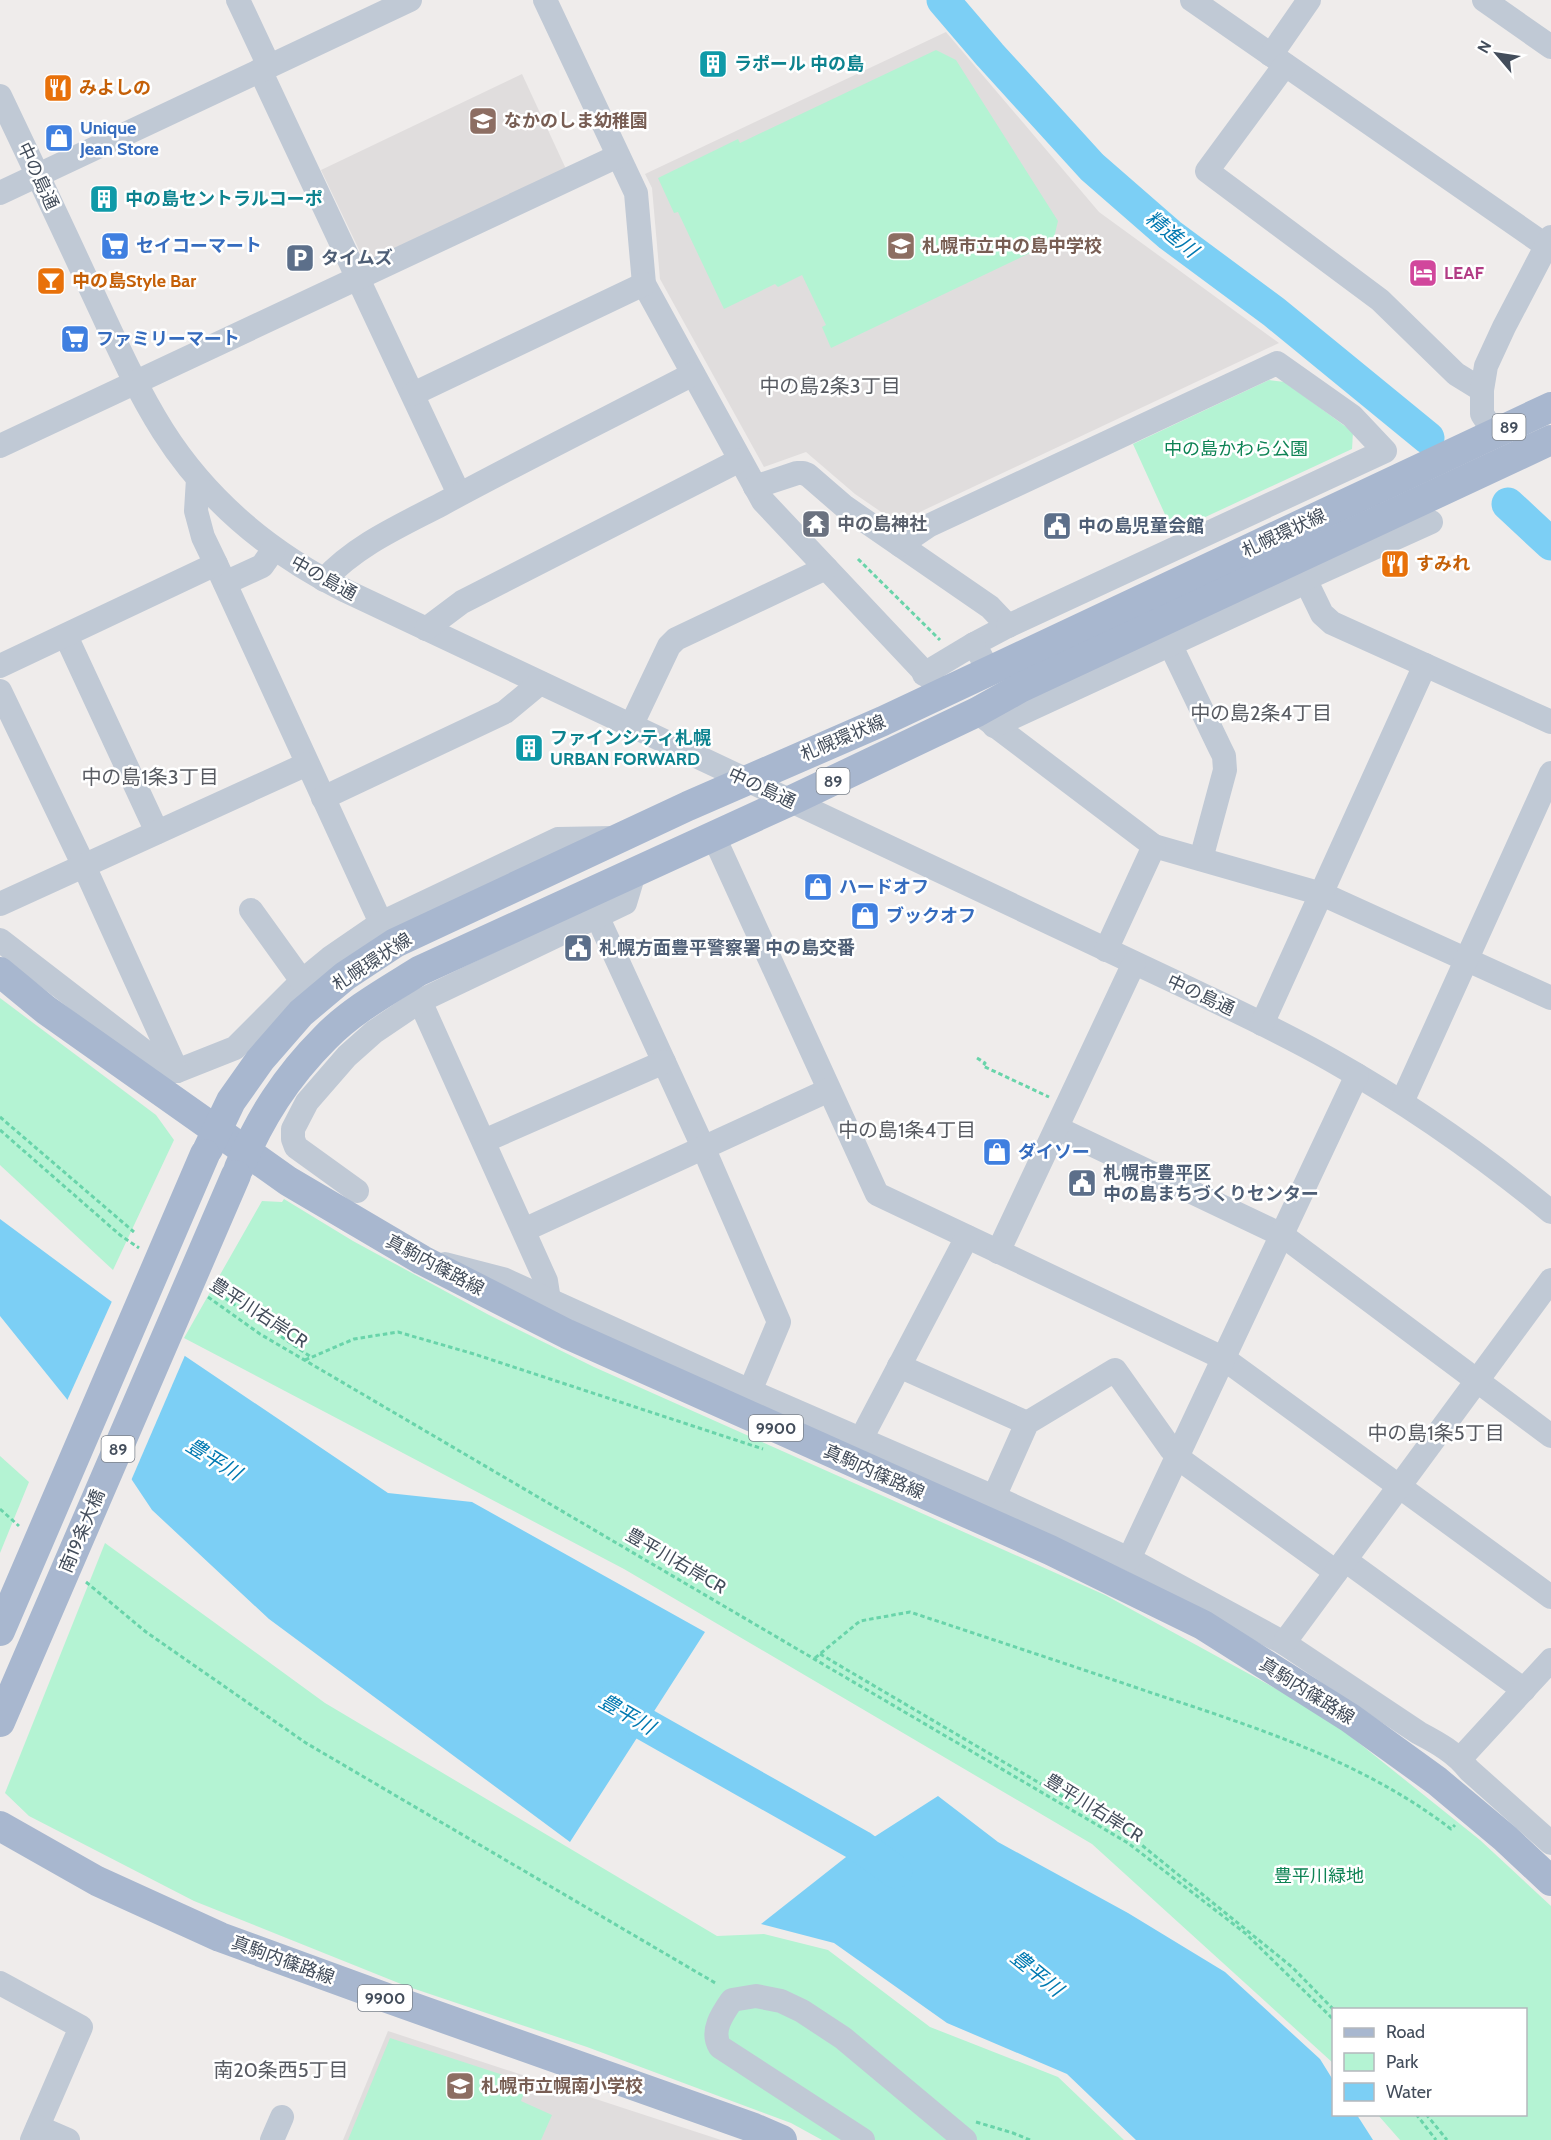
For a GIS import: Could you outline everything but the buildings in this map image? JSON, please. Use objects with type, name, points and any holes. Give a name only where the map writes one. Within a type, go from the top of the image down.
[{"type":"main road","name":"札幌環状線","points":[[211,1142],[231,1101],[260,1060],[301,1013],[345,976],[395,943],[746,780],[883,721],[933,683],[989,671],[1551,407]]},
{"type":"main road","name":"札幌環状線","points":[[241,1163],[260,1122],[279,1091],[325,1037],[370,1001],[419,971],[790,801],[985,719],[1020,688],[1548,445]]},
{"type":"main road","name":"真駒内篠路線","points":[[0,972],[211,1142],[241,1163],[288,1181],[422,1260],[567,1334],[1050,1550],[1203,1625],[1350,1718],[1437,1781],[1505,1838],[1551,1881]]},
{"type":"main road","name":"南19条大橋","points":[[0,1631],[211,1142]]},
{"type":"main road","name":"南19条大橋","points":[[0,1722],[241,1163]]},
{"type":"main road","name":"真駒内篠路線","points":[[0,1827],[97,1881],[220,1937],[782,2140]]},
{"type":"street","points":[[238,0],[264,68],[459,494]]},
{"type":"street","points":[[0,193],[410,0]]},
{"type":"street","points":[[545,0],[636,193],[644,284],[755,487],[763,501],[933,683],[974,644],[1008,626],[1385,451],[1352,416],[1277,363],[928,526],[900,544]]},
{"type":"street","points":[[1192,0],[1549,244],[1486,366],[1482,390],[1482,414],[1495,434]]},
{"type":"street","points":[[1309,0],[1278,60],[1207,171],[1380,300],[1456,374],[1482,390]]},
{"type":"street","points":[[1484,0],[1551,47]]},
{"type":"street","name":"中の島通","points":[[0,96],[136,382],[163,430],[198,479],[236,518],[274,549],[324,580],[1262,1024],[1402,1102],[1463,1144],[1551,1212]]},
{"type":"street","points":[[0,446],[618,156]]},
{"type":"street","points":[[413,394],[644,284]]},
{"type":"street","points":[[324,580],[340,563],[357,550],[459,494],[693,374]]},
{"type":"street","points":[[426,629],[462,602],[740,460]]},
{"type":"street","points":[[755,487],[803,473],[845,507],[990,607],[1008,626]]},
{"type":"street","points":[[198,479],[196,511],[203,537],[381,923]]},
{"type":"street","points":[[985,719],[1170,644],[1431,522]]},
{"type":"street","points":[[0,666],[66,636],[220,574],[262,566],[274,549]]},
{"type":"street","points":[[631,726],[669,646],[676,639],[826,568]]},
{"type":"street","points":[[1305,579],[1327,619],[1551,722]]},
{"type":"street","points":[[66,636],[157,832]]},
{"type":"street","points":[[974,644],[989,671]]},
{"type":"street","points":[[1170,644],[1220,748],[1225,764],[1201,859]]},
{"type":"street","points":[[1262,1024],[1425,665]]},
{"type":"street","points":[[323,798],[505,712],[540,683]]},
{"type":"street","points":[[0,691],[84,866],[177,1071]]},
{"type":"street","points":[[985,719],[1154,846],[1322,894],[1551,998]]},
{"type":"street","points":[[0,904],[307,764]]},
{"type":"street","points":[[1402,1102],[1551,773]]},
{"type":"street","points":[[714,837],[877,1194],[1223,1358],[1551,1597]]},
{"type":"street","points":[[0,940],[157,1061],[177,1071],[239,1051],[302,981],[330,958],[381,923],[558,840],[622,838]]},
{"type":"street","points":[[1106,950],[1154,846]]},
{"type":"street","points":[[357,1191],[296,1147],[293,1139],[294,1129],[302,1099],[381,1027],[420,1001],[625,903],[634,873]]},
{"type":"street","points":[[251,910],[302,981]]},
{"type":"street","points":[[597,916],[703,1148],[779,1322],[750,1391]]},
{"type":"street","points":[[999,1252],[1134,963]]},
{"type":"street","points":[[420,1001],[524,1230],[546,1281],[549,1300]]},
{"type":"street","points":[[484,1141],[664,1062]]},
{"type":"street","points":[[1129,1558],[1357,1075]]},
{"type":"street","points":[[524,1230],[829,1090]]},
{"type":"street","points":[[1057,1128],[1282,1235],[1551,1436]]},
{"type":"street","points":[[861,1439],[967,1237]]},
{"type":"street","points":[[422,1260],[461,1267],[503,1279],[1129,1558],[1284,1643],[1460,1759],[1469,1770],[1551,1843]]},
{"type":"street","points":[[1284,1643],[1551,1280]]},
{"type":"street","points":[[899,1366],[1027,1423]]},
{"type":"street","points":[[994,1497],[1027,1423],[1115,1370],[1185,1463],[1524,1690]]},
{"type":"street","points":[[1460,1759],[1551,1660]]},
{"type":"street","points":[[0,1983],[81,2027],[35,2133],[68,2140]]},
{"type":"street","points":[[863,2140],[720,2047],[716,2034],[721,2016],[732,2000],[756,1996],[781,2001],[802,2011],[843,2038],[968,2130]]},
{"type":"street","points":[[272,2140],[282,2117]]},
{"type":"path","points":[[858,559],[948,648]]},
{"type":"path","points":[[977,1058],[985,1063],[983,1066],[1059,1102]]},
{"type":"path","points":[[0,1117],[134,1232]]},
{"type":"path","points":[[0,1130],[120,1235],[139,1248]]},
{"type":"path","points":[[213,1290],[311,1358]]},
{"type":"path","name":"豊平川右岸CR","points":[[204,1294],[261,1334],[1128,1843],[1245,1933],[1332,2018]]},
{"type":"path","points":[[305,1360],[354,1339],[398,1332],[474,1354],[760,1449],[771,1449]]},
{"type":"path","points":[[0,1509],[22,1530]]},
{"type":"path","points":[[84,1581],[146,1632],[306,1743],[742,1998]]},
{"type":"path","points":[[815,1658],[860,1621],[910,1612],[1253,1726],[1390,1789],[1451,1829],[1461,1819]]},
{"type":"path","points":[[820,1654],[1133,1838],[1292,1967],[1332,2008]]},
{"type":"path","points":[[1417,2116],[1436,2140]]},
{"type":"path","points":[[1427,2116],[1447,2140]]},
{"type":"path","points":[[968,2130],[1002,2129],[1030,2140]]},
{"type":"shaded area","name":"札幌市立中の島中学校","points":[[946,32],[1099,212],[1279,343],[905,519],[890,518],[855,494],[806,452],[764,467],[660,279],[652,188],[645,174]]},
{"type":"shaded area","name":"なかのしま幼稚園","points":[[522,74],[566,169],[367,261],[363,258],[321,170]]},
{"type":"shaded area","name":"札幌市立幌南小学校","points":[[388,2031],[721,2140],[343,2140]]},
{"type":"green space","points":[[936,50],[956,60],[1058,221],[1053,242],[831,348],[822,327],[826,325],[802,275],[778,287],[775,284],[724,309],[678,212],[674,213],[658,178],[738,139],[740,143]]},
{"type":"green space","name":"中の島かわら公園","points":[[1269,380],[1285,382],[1353,432],[1352,449],[1173,532],[1133,444]]},
{"type":"green space","points":[[0,998],[156,1115],[174,1140],[113,1270],[0,1165]]},
{"type":"green space","name":"豊平川緑地","points":[[284,1199],[353,1241],[489,1315],[594,1367],[1105,1595],[1324,1715],[1480,1840],[1551,1906],[1551,2140],[1400,2140],[1379,2116],[1527,2116],[1527,2008],[1332,2008],[1332,2062],[1092,1844],[624,1569],[184,1338],[262,1201],[282,1202]]},
{"type":"green space","points":[[0,1456],[29,1482],[0,1553]]},
{"type":"green space","points":[[105,1543],[325,1703],[717,1936],[764,1934],[828,1950],[930,2027],[1058,2077],[1124,2140],[822,2140],[791,2123],[587,2047],[406,1986],[194,1901],[29,1816],[5,1793]]},
{"type":"green space","name":"札幌市立幌南小学校","points":[[390,2038],[528,2083],[521,2101],[552,2115],[541,2140],[348,2140]]},
{"type":"water","points":[[0,1219],[185,1356],[388,1493],[472,1502],[705,1632],[570,1842],[269,1619],[152,1510],[132,1480],[0,1316]]},
{"type":"water","points":[[938,1796],[998,1842],[1128,1913],[1225,1972],[1320,2059],[1332,2078],[1332,2116],[1358,2116],[1373,2140],[1136,2140],[1067,2074],[947,2023],[834,1943],[761,1924],[860,1846]]},
{"type":"pier","points":[[113,1299],[186,1353],[130,1483],[66,1403]]},
{"type":"waterway","name":"精進川","points":[[943,0],[1092,167],[1170,235],[1274,312],[1428,438]]},
{"type":"waterway","name":"精進川","points":[[1508,504],[1551,544]]},
{"type":"waterway","name":"豊平川","points":[[607,1703],[860,1846],[896,1872]]},
{"type":"place","name":"ラポール 中の島","points":[[713,64]]},
{"type":"place","name":"みよしの","points":[[58,88]]},
{"type":"place","name":"なかのしま幼稚園","points":[[483,121]]},
{"type":"place","name":"Unique Jean Store","points":[[59,138]]},
{"type":"place","name":"中の島セントラルコーポ","points":[[104,199]]},
{"type":"place","name":"セイコーマート","points":[[115,246]]},
{"type":"place","name":"札幌市立中の島中学校","points":[[901,246]]},
{"type":"place","name":"タイムズ","points":[[300,258]]},
{"type":"place","name":"LEAF","points":[[1423,273]]},
{"type":"place","name":"中の島Style Bar","points":[[51,281]]},
{"type":"place","name":"ファミリーマート","points":[[75,339]]},
{"type":"place","name":"中の島神社","points":[[816,524]]},
{"type":"place","name":"中の島児童会館","points":[[1057,526]]},
{"type":"place","name":"すみれ","points":[[1395,564]]},
{"type":"place","name":"ファインシティ札幌 URBAN FORWARD","points":[[529,748]]},
{"type":"place","name":"ハードオフ","points":[[818,887]]},
{"type":"place","name":"ブックオフ","points":[[865,916]]},
{"type":"place","name":"札幌方面豊平警察署 中の島交番","points":[[578,948]]},
{"type":"place","name":"ダイソー","points":[[997,1152]]},
{"type":"place","name":"札幌市豊平区 中の島まちづくりセンター","points":[[1082,1183]]},
{"type":"place","name":"札幌市立幌南小学校","points":[[460,2086]]},
{"type":"district","name":"中の島2条3丁目","points":[[830,386]]},
{"type":"district","name":"中の島2条4丁目","points":[[1261,713]]},
{"type":"district","name":"中の島1条3丁目","points":[[150,777]]},
{"type":"district","name":"中の島1条4丁目","points":[[907,1130]]},
{"type":"district","name":"中の島1条5丁目","points":[[1436,1433]]},
{"type":"district","name":"南20条西5丁目","points":[[281,2070]]}]
